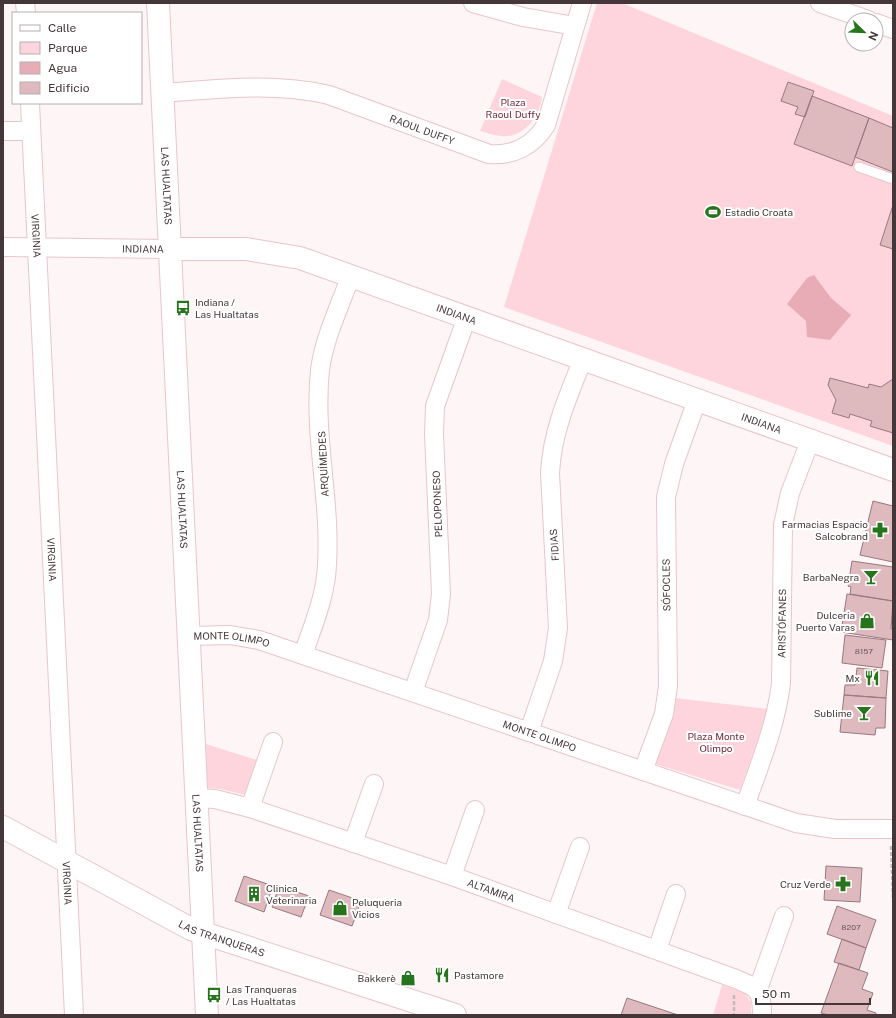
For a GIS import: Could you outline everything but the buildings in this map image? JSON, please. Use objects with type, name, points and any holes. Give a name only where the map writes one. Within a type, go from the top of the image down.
[{"type":"street","name":"LAS HUALTATAS","points":[[158,3],[206,1015]]},
{"type":"street","points":[[473,3],[523,17],[575,26]]},
{"type":"street","name":"RAOUL DUFFY","points":[[162,93],[277,87],[309,90],[329,95],[489,154],[507,154],[525,147],[533,141],[546,125],[582,3]]},
{"type":"street","points":[[820,3],[845,12]]},
{"type":"street","name":"VIRGINIA","points":[[30,104],[65,861],[74,1015]]},
{"type":"street","points":[[3,131],[31,131]]},
{"type":"street","name":"INDIANA","points":[[3,247],[266,251],[300,258],[893,470]]},
{"type":"street","name":"ARQUÍMEDES","points":[[303,655],[319,610],[325,585],[327,565],[319,405],[320,368],[326,343],[351,276]]},
{"type":"street","name":"PELOPONESO","points":[[412,692],[438,620],[441,594],[434,434],[435,406],[467,317]]},
{"type":"street","name":"FIDIAS","points":[[528,732],[553,661],[558,628],[550,473],[551,454],[559,423],[582,359]]},
{"type":"street","name":"SÓFOCLES","points":[[643,771],[664,714],[668,686],[666,497],[674,464],[697,400]]},
{"type":"street","name":"ARISTÓFANES","points":[[745,806],[771,731],[779,701],[781,683],[783,524],[790,494],[810,441]]},
{"type":"street","name":"MONTE OLIMPO","points":[[188,636],[240,636],[303,655],[796,823],[819,828],[852,830],[891,829]]},
{"type":"street","points":[[250,808],[273,742]]},
{"type":"street","points":[[353,843],[374,784]]},
{"type":"street","name":"ALTAMIRA","points":[[195,798],[215,799],[250,808],[452,876],[736,979],[758,989]]},
{"type":"street","points":[[452,876],[475,810]]},
{"type":"street","name":"LAS TRANQUERAS","points":[[3,827],[176,922],[202,933],[455,1015]]},
{"type":"street","points":[[556,914],[580,847]]},
{"type":"street","points":[[657,950],[676,894]]},
{"type":"street","points":[[762,1015],[761,995],[758,989],[784,916]]},
{"type":"lane","points":[[859,167],[893,179]]},
{"type":"path","points":[[891,829],[893,901]]},
{"type":"green space","name":"Estadio Croata","points":[[597,3],[622,3],[893,116],[893,446],[504,307]]},
{"type":"green space","name":"Plaza Raoul Duffy","points":[[502,79],[542,97],[538,112],[534,119],[523,130],[512,136],[500,136],[480,131]]},
{"type":"green space","name":"Plaza Monte Olimpo","points":[[675,698],[769,709],[740,790],[655,764]]},
{"type":"green space","points":[[206,744],[257,760],[246,795],[221,789],[207,788]]},
{"type":"green space","points":[[722,985],[745,993],[751,1002],[751,1015],[713,1015]]},
{"type":"water","points":[[814,275],[831,298],[851,315],[830,340],[807,337],[806,321],[787,304],[807,278]]},
{"type":"place","name":"Estadio Croata","points":[[713,212]]},
{"type":"place","name":"Indiana / Las Hualtatas","points":[[183,308]]},
{"type":"place","name":"Farmacias Espacio Salcobrand","points":[[880,530]]},
{"type":"place","name":"BarbaNegra","points":[[871,577]]},
{"type":"place","name":"Dulceria Puerto Varas","points":[[867,621]]},
{"type":"place","name":"Mx","points":[[872,678]]},
{"type":"place","name":"Sublime","points":[[864,713]]},
{"type":"place","name":"Cruz Verde","points":[[843,884]]},
{"type":"place","name":"Clinica Veterinaria","points":[[254,894]]},
{"type":"place","name":"Peluqueria Vicios","points":[[340,908]]},
{"type":"place","name":"Pastamore","points":[[442,975]]},
{"type":"place","name":"Bakkerè","points":[[408,978]]},
{"type":"place","name":"Las Tranqueras / Las Hualtatas","points":[[214,995]]}]
